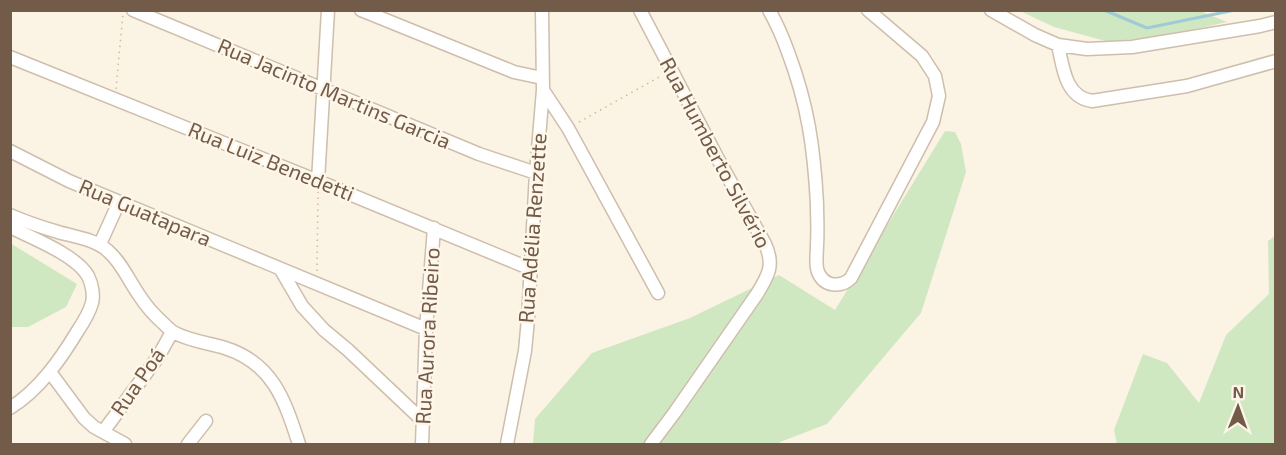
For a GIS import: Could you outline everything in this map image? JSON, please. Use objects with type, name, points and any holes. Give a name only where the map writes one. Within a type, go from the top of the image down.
[{"type":"street","name":"Rua Jacinto Martins Garcia","points":[[134,10],[479,154],[536,173]]},
{"type":"street","points":[[318,181],[328,10]]},
{"type":"street","points":[[361,10],[542,84],[658,293]]},
{"type":"street","name":"Rua Adélia Renzette","points":[[507,444],[525,351],[542,84],[542,10]]},
{"type":"street","name":"Rua Humberto Silvério","points":[[640,10],[765,244],[770,266],[769,274],[757,294],[651,444]]},
{"type":"street","points":[[769,10],[798,79],[812,140],[818,222],[816,265],[819,274],[832,285],[846,283],[851,278],[933,122],[939,96],[935,76],[921,56],[868,10]]},
{"type":"street","points":[[991,10],[1058,45],[1087,49],[1132,47],[1275,22]]},
{"type":"street","points":[[1058,45],[1066,80],[1071,89],[1084,100],[1092,101],[1187,86],[1275,61]]},
{"type":"street","name":"Rua Luiz Benedetti","points":[[10,57],[531,269]]},
{"type":"street","name":"Rua Guatapara","points":[[10,151],[69,181],[426,329]]},
{"type":"street","points":[[100,244],[120,202]]},
{"type":"street","points":[[10,215],[100,244],[110,252],[139,295],[172,332],[238,352],[250,359],[278,388],[299,444]]},
{"type":"street","points":[[10,227],[58,251],[80,267],[88,276],[93,291],[89,313],[50,372],[10,408]]},
{"type":"street","name":"Rua Aurora Ribeiro","points":[[422,444],[426,329],[434,228]]},
{"type":"street","points":[[281,270],[302,306],[324,330],[423,421]]},
{"type":"street","name":"Rua Poá","points":[[103,432],[153,365],[172,332]]},
{"type":"street","points":[[50,372],[84,418],[125,444]]},
{"type":"street","points":[[188,444],[206,421]]},
{"type":"path","points":[[116,99],[123,10]]},
{"type":"path","points":[[567,128],[671,71]]},
{"type":"path","points":[[317,284],[318,181]]},
{"type":"green space","points":[[1020,11],[1200,11],[1227,22],[1170,35],[1109,42],[1054,27]]},
{"type":"green space","points":[[945,131],[955,132],[961,144],[966,172],[921,313],[827,424],[780,442],[780,444],[533,444],[535,419],[592,353],[690,318],[779,275],[835,310]]},
{"type":"green space","points":[[1275,236],[1275,444],[1117,444],[1114,430],[1143,354],[1167,363],[1199,403],[1226,335],[1269,294],[1268,241]]},
{"type":"green space","points":[[10,243],[77,284],[66,307],[28,327],[11,327]]},
{"type":"waterway","points":[[1104,10],[1147,28],[1235,10]]}]
